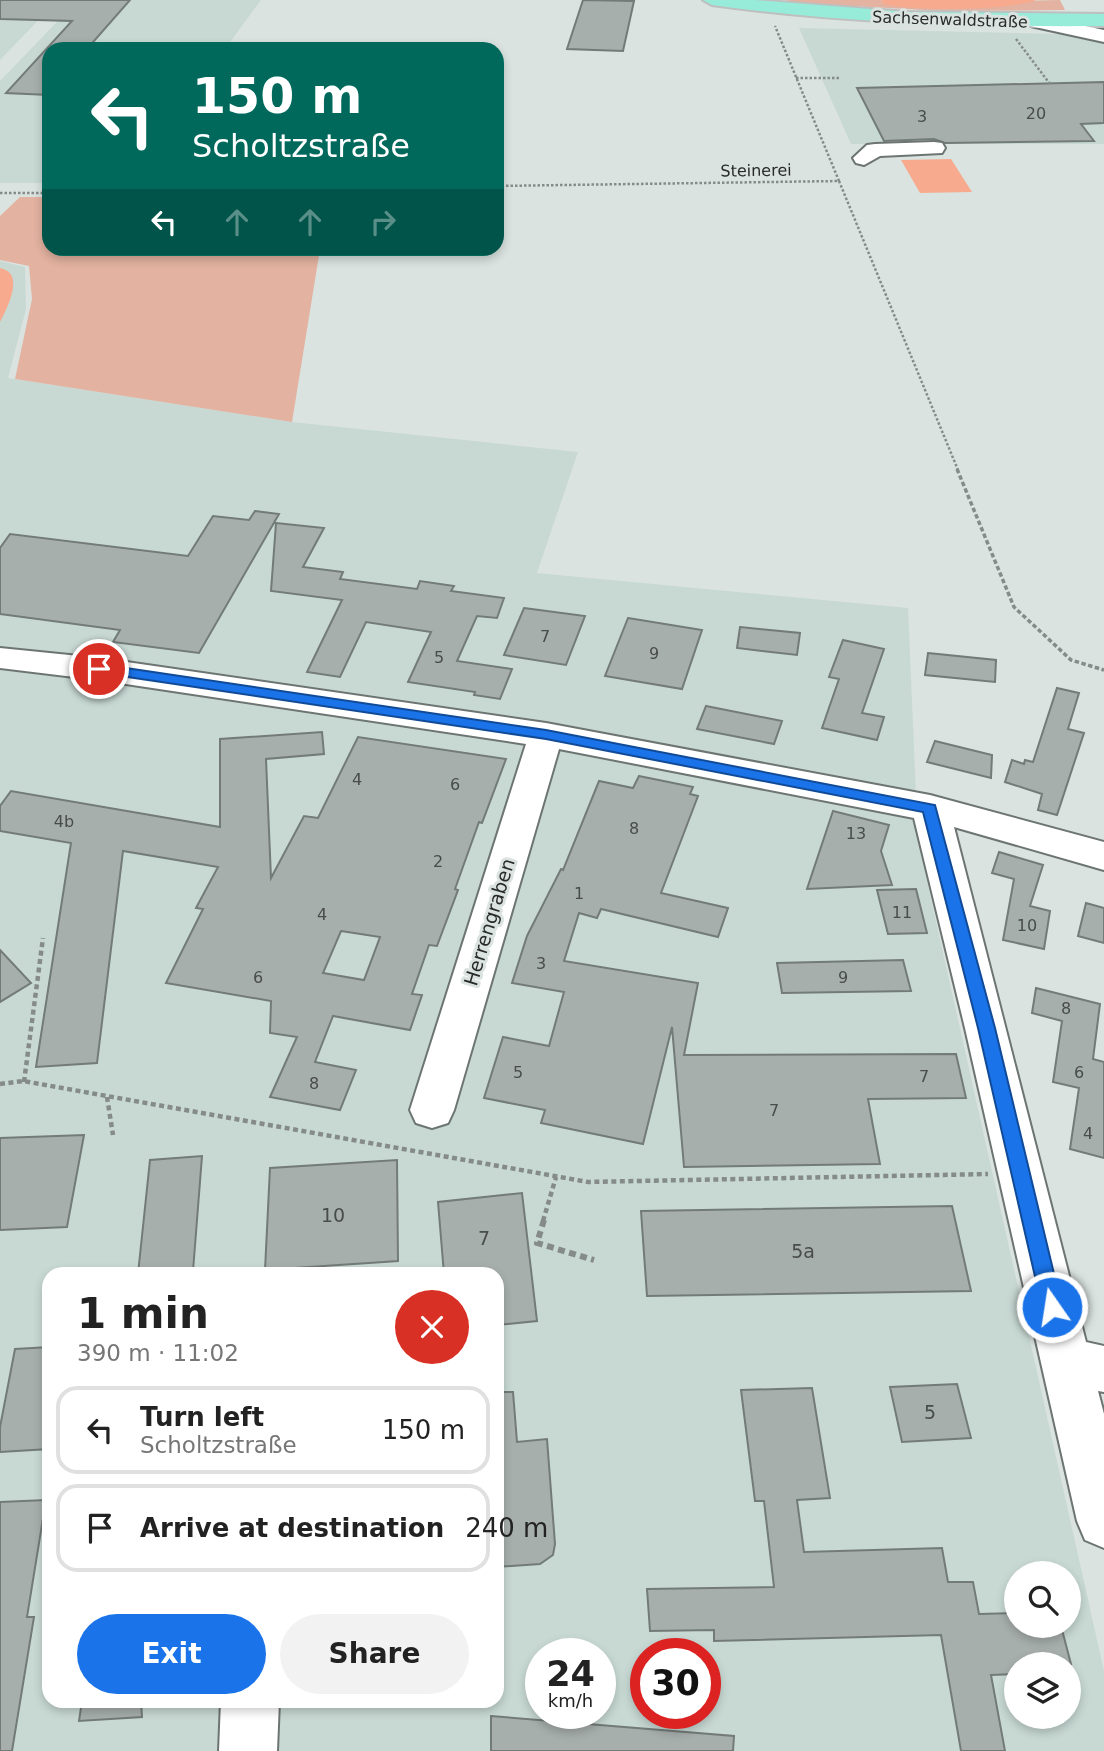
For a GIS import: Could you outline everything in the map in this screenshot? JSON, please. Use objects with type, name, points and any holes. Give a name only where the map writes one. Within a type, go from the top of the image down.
[{"type":"main road","name":"Sachsenwaldstraße","points":[[712,0],[780,10],[863,16],[1033,21]]},
{"type":"street","points":[[1033,21],[1100,15]]},
{"type":"street","points":[[870,151],[934,148]]},
{"type":"street","points":[[0,658],[99,669],[546,735],[930,808],[1104,856]]},
{"type":"street","name":"Herrengraben","points":[[432,1110],[546,735]]},
{"type":"street","points":[[930,808],[1021,1173],[1084,1365],[1104,1521]]},
{"type":"street","points":[[248,1751],[250,1708]]},
{"type":"path","points":[[772,18],[1014,607],[1071,660],[1104,670]]},
{"type":"path","points":[[1012,33],[1050,83]]},
{"type":"path","points":[[796,78],[841,78]]},
{"type":"path","name":"Steinerei","points":[[504,186],[839,181]]},
{"type":"path","points":[[0,193],[42,193]]},
{"type":"path","points":[[0,199],[6,193]]},
{"type":"path","points":[[24,1082],[43,938]]},
{"type":"path","points":[[0,1084],[24,1082],[588,1182],[1021,1173]]},
{"type":"path","points":[[107,1097],[113,1135]]},
{"type":"path","points":[[556,1177],[537,1243],[594,1260]]},
{"type":"shaded area","points":[[0,0],[58,0],[0,60]]},
{"type":"shaded area","points":[[78,0],[261,0],[230,42],[42,42],[42,183],[0,183],[0,81]]},
{"type":"shaded area","points":[[785,0],[881,0],[883,4],[1060,0],[1065,10],[941,11]]},
{"type":"shaded area","points":[[881,0],[1036,0],[1023,4],[960,9],[897,6],[883,4]]},
{"type":"shaded area","points":[[799,28],[1104,35],[1104,144],[851,144]]},
{"type":"shaded area","points":[[951,159],[972,192],[920,193],[901,160]]},
{"type":"shaded area","points":[[20,197],[42,197],[42,256],[319,256],[292,422],[15,379],[32,299],[29,266],[0,260],[0,216]]},
{"type":"shaded area","points":[[0,261],[25,267],[26,309],[8,378],[292,422],[578,452],[537,573],[908,608],[918,841],[1079,1561],[1004,1561],[1004,1638],[1081,1638],[1081,1568],[1104,1671],[1104,1751],[0,1751]]},
{"type":"shaded area","points":[[0,268],[8,271],[13,284],[10,300],[0,322]]},
{"type":"building","points":[[0,0],[130,0],[93,42],[53,42],[72,21],[0,19]]},
{"type":"building","points":[[583,0],[634,1],[623,51],[567,49]]},
{"type":"building","points":[[42,54],[42,95],[6,93]]},
{"type":"building","points":[[1104,82],[1104,123],[1081,124],[1094,141],[884,141],[857,88]]},
{"type":"building","points":[[255,511],[279,514],[199,653],[113,642],[120,630],[0,614],[0,548],[10,534],[188,556],[213,516],[249,520]]},
{"type":"building","points":[[276,523],[324,528],[303,567],[343,572],[340,579],[417,589],[420,581],[454,586],[451,591],[504,598],[497,618],[477,616],[457,661],[512,669],[500,699],[474,695],[475,692],[408,682],[431,632],[366,622],[340,677],[307,672],[342,600],[271,591]]},
{"type":"building","points":[[524,608],[585,616],[566,665],[504,655]]},
{"type":"building","points":[[628,618],[702,630],[682,689],[605,676]]},
{"type":"building","points":[[740,627],[800,633],[797,655],[737,648]]},
{"type":"building","points":[[843,640],[884,649],[862,713],[884,717],[877,740],[822,728],[839,679],[829,677]]},
{"type":"building","points":[[928,653],[996,660],[995,682],[925,675]]},
{"type":"building","points":[[1057,688],[1079,693],[1068,729],[1084,733],[1057,815],[1038,810],[1042,794],[1005,782],[1012,760],[1024,764],[1025,760],[1033,762]]},
{"type":"building","points":[[706,706],[782,721],[774,744],[697,729]]},
{"type":"building","points":[[322,732],[324,754],[266,759],[271,878],[304,816],[318,818],[358,737],[506,759],[482,823],[479,822],[437,946],[429,945],[412,994],[422,995],[410,1030],[333,1016],[315,1062],[356,1070],[340,1110],[270,1097],[297,1037],[270,1033],[271,1001],[166,983],[203,909],[196,908],[218,867],[123,851],[97,1063],[36,1067],[71,843],[0,831],[0,806],[11,791],[220,827],[220,739]],"holes":[[[341,931],[380,937],[364,980],[323,973]]]},
{"type":"building","points":[[935,741],[992,755],[991,778],[927,762]]},
{"type":"building","points":[[639,776],[693,787],[690,794],[698,796],[661,893],[728,908],[718,937],[601,909],[597,918],[579,913],[564,961],[698,983],[684,1055],[956,1054],[966,1098],[868,1099],[880,1164],[684,1167],[672,1027],[643,1144],[541,1123],[545,1110],[484,1098],[503,1037],[549,1046],[564,992],[512,983],[527,936],[561,869],[563,870],[599,781],[633,788]]},
{"type":"building","points":[[833,811],[889,825],[881,851],[892,885],[807,889]]},
{"type":"building","points":[[999,852],[1043,865],[1030,906],[1050,911],[1044,949],[1003,940],[1014,879],[992,873]]},
{"type":"building","points":[[916,889],[927,933],[888,934],[877,890]]},
{"type":"building","points":[[1086,903],[1104,908],[1104,943],[1078,936]]},
{"type":"building","points":[[0,950],[31,983],[0,1002]]},
{"type":"building","points":[[903,960],[911,991],[782,993],[777,963]]},
{"type":"building","points":[[1036,988],[1100,1004],[1093,1059],[1104,1062],[1104,1158],[1070,1149],[1079,1088],[1053,1082],[1062,1021],[1032,1013]]},
{"type":"building","points":[[84,1135],[67,1227],[0,1230],[0,1138]]},
{"type":"building","points":[[202,1156],[193,1267],[139,1267],[150,1160]]},
{"type":"building","points":[[397,1160],[398,1261],[265,1267],[270,1168]]},
{"type":"building","points":[[522,1193],[537,1321],[504,1324],[504,1267],[443,1267],[438,1202]]},
{"type":"building","points":[[952,1206],[971,1291],[647,1296],[641,1211]]},
{"type":"building","points":[[42,1347],[42,1449],[0,1452],[0,1427],[15,1349]]},
{"type":"building","points":[[957,1384],[971,1438],[902,1442],[890,1387]]},
{"type":"building","points":[[812,1388],[830,1498],[797,1500],[804,1552],[942,1548],[948,1582],[973,1582],[979,1614],[1004,1613],[1004,1638],[1064,1638],[1068,1652],[1004,1652],[1004,1674],[991,1675],[1005,1751],[961,1751],[941,1635],[721,1641],[721,1638],[714,1638],[714,1630],[650,1631],[647,1589],[774,1587],[764,1501],[755,1501],[741,1390]]},
{"type":"building","points":[[504,1392],[513,1392],[517,1442],[547,1439],[555,1544],[553,1555],[540,1564],[504,1567]]},
{"type":"building","points":[[42,1500],[42,1525],[27,1617],[34,1617],[12,1751],[0,1751],[0,1502]]},
{"type":"building","points":[[81,1708],[141,1708],[142,1717],[79,1721]]},
{"type":"building","points":[[491,1716],[525,1719],[525,1729],[616,1729],[616,1726],[734,1736],[733,1751],[491,1751]]},
{"type":"route","points":[[99,669],[546,735],[930,808],[986,1028],[1052,1307]]}]
